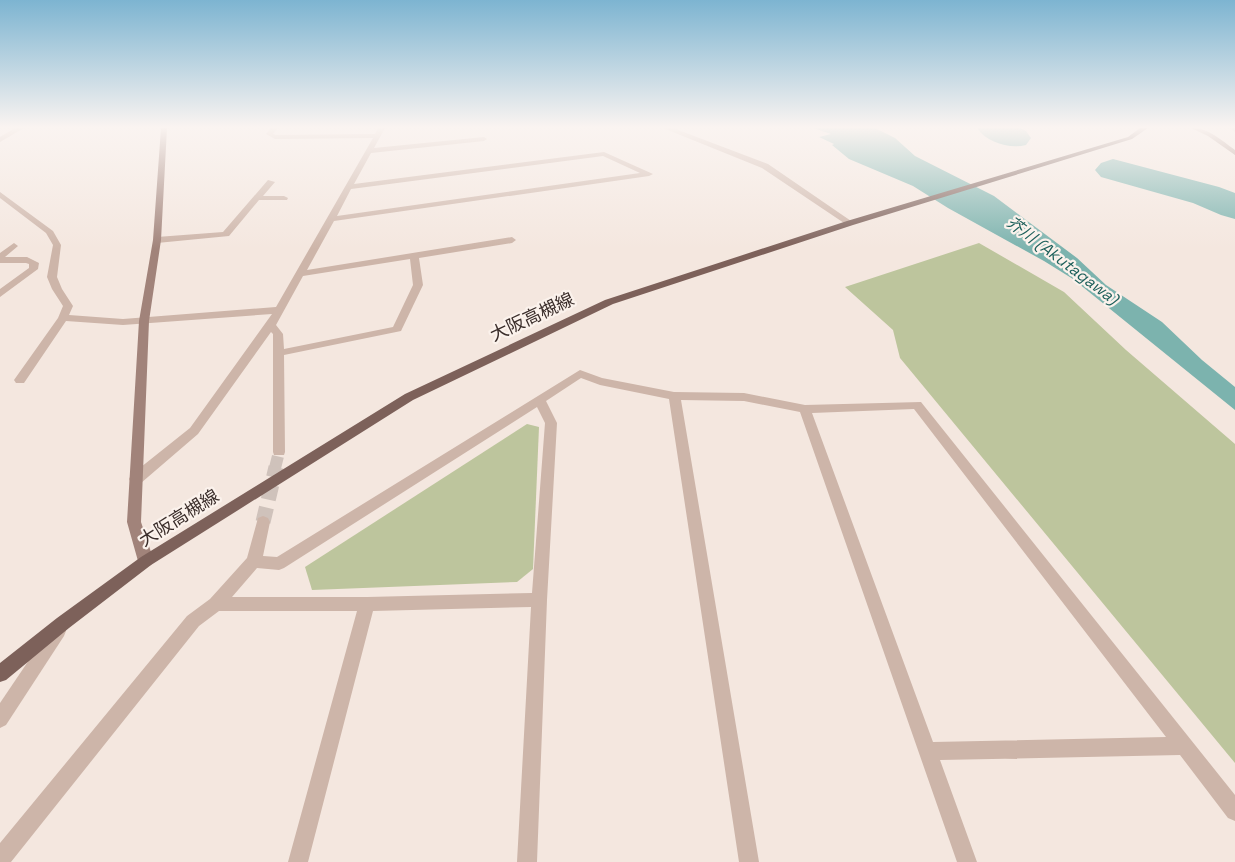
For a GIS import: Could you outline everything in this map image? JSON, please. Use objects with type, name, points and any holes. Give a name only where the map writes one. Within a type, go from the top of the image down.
[{"type":"main road","name":"大阪高槻線","points":[[0,674],[63,623],[146,561],[409,397],[609,302],[850,222],[1030,168]]},
{"type":"street","points":[[146,561],[134,522],[144,321],[157,240],[161,168]]},
{"type":"street","points":[[136,479],[194,431],[272,325],[360,168]]},
{"type":"street","points":[[350,187],[494,168]]},
{"type":"street","points":[[332,218],[649,174],[636,168]]},
{"type":"street","points":[[769,168],[850,222]]},
{"type":"street","points":[[157,240],[226,234],[271,182]]},
{"type":"street","points":[[0,194],[49,231],[57,244],[50,270],[52,283],[68,306],[63,318],[20,380]]},
{"type":"street","points":[[256,198],[284,198]]},
{"type":"street","points":[[300,274],[512,240]]},
{"type":"street","points":[[0,258],[14,246]]},
{"type":"street","points":[[278,354],[397,329],[418,285],[414,256]]},
{"type":"street","points":[[0,258],[27,260],[34,263],[33,269],[0,294]]},
{"type":"street","points":[[63,318],[123,322],[280,310]]},
{"type":"street","points":[[272,325],[278,334],[279,452]]},
{"type":"street","points":[[254,561],[279,564],[580,374],[600,381],[674,396],[744,398],[805,409],[917,405],[1235,811]]},
{"type":"street","points":[[674,396],[749,862]]},
{"type":"street","points":[[527,862],[539,600],[551,423],[540,400]]},
{"type":"street","points":[[805,409],[967,862]]},
{"type":"street","points":[[0,859],[193,620],[216,604],[254,561],[263,522]]},
{"type":"street","points":[[216,604],[367,604],[539,600]]},
{"type":"street","points":[[298,862],[367,604]]},
{"type":"street","points":[[0,719],[63,623]]},
{"type":"street","points":[[927,751],[1184,746]]},
{"type":"green space","points":[[979,243],[1064,292],[1126,350],[1235,444],[1235,763],[900,358],[893,330],[845,287]]},
{"type":"green space","points":[[527,424],[539,427],[533,569],[517,582],[312,590],[305,567]]},
{"type":"water","name":"芥川 (Akutagawa)","points":[[871,168],[939,168],[994,196],[1077,258],[1106,285],[1162,322],[1202,360],[1235,387],[1235,410],[1073,279],[913,186]]},
{"type":"waterway","points":[[1113,170],[1206,195],[1235,207]]},
{"type":"tunnel","points":[[275,468],[279,452]]},
{"type":"tunnel","points":[[263,522],[276,467]]}]
